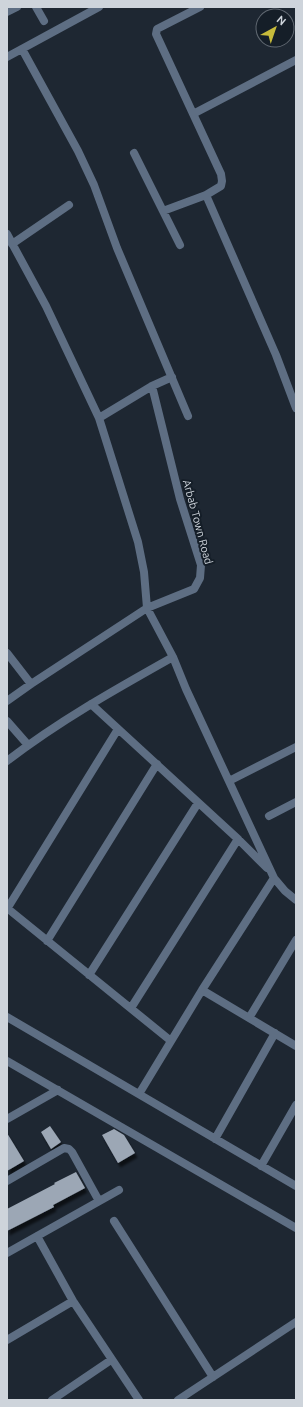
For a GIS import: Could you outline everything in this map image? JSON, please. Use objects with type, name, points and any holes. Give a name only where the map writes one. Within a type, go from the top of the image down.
[{"type":"street","points":[[7,12],[17,7]]},
{"type":"street","points":[[36,7],[44,21]]},
{"type":"street","points":[[7,57],[83,14],[99,7]]},
{"type":"street","points":[[163,211],[206,195],[221,186],[222,181],[221,174],[156,34],[157,29],[200,7]]},
{"type":"street","points":[[22,49],[78,151],[94,185],[117,248],[188,416]]},
{"type":"street","points":[[193,114],[296,60]]},
{"type":"street","points":[[134,153],[180,245]]},
{"type":"street","points":[[206,195],[276,355],[295,404]]},
{"type":"street","points":[[12,244],[69,204]]},
{"type":"street","points":[[7,234],[46,306],[99,418],[138,542],[144,572],[147,608],[173,657],[273,876]]},
{"type":"street","points":[[99,418],[152,386],[172,377]]},
{"type":"street","name":"Arbab Town Road","points":[[7,701],[147,608],[194,589],[200,578],[201,565],[180,499],[152,386]]},
{"type":"street","points":[[7,653],[31,684]]},
{"type":"street","points":[[7,761],[28,745],[91,704],[173,657]]},
{"type":"street","points":[[91,704],[238,839],[285,891],[296,900]]},
{"type":"street","points":[[7,721],[28,745]]},
{"type":"street","points":[[118,729],[7,909],[171,1041]]},
{"type":"street","points":[[229,781],[296,747]]},
{"type":"street","points":[[47,941],[157,764]]},
{"type":"street","points":[[268,816],[296,802]]},
{"type":"street","points":[[89,975],[198,803]]},
{"type":"street","points":[[131,1008],[238,839]]},
{"type":"street","points":[[138,1094],[273,876]]},
{"type":"street","points":[[249,1018],[296,940]]},
{"type":"street","points":[[202,990],[275,1033],[295,1042]]},
{"type":"street","points":[[7,1017],[296,1186]]},
{"type":"street","points":[[215,1139],[275,1033]]},
{"type":"street","points":[[7,1061],[296,1228]]},
{"type":"street","points":[[7,1118],[58,1090]]},
{"type":"street","points":[[261,1166],[296,1105]]},
{"type":"street","points":[[7,1181],[64,1148],[69,1149],[99,1202]]},
{"type":"street","points":[[7,1253],[119,1190]]},
{"type":"street","points":[[114,1221],[213,1377]]},
{"type":"street","points":[[37,1236],[73,1301],[139,1400]]},
{"type":"street","points":[[7,1340],[73,1301]]},
{"type":"street","points":[[178,1400],[296,1322]]},
{"type":"street","points":[[52,1400],[111,1360]]},
{"type":"building","points":[[50,1126],[61,1142],[51,1149],[41,1132]]},
{"type":"building","points":[[114,1129],[124,1135],[135,1153],[118,1163],[102,1135]]},
{"type":"building","points":[[7,1133],[24,1161],[7,1171]]},
{"type":"building","points":[[76,1172],[85,1188],[53,1205],[54,1207],[7,1231],[7,1209]]}]
